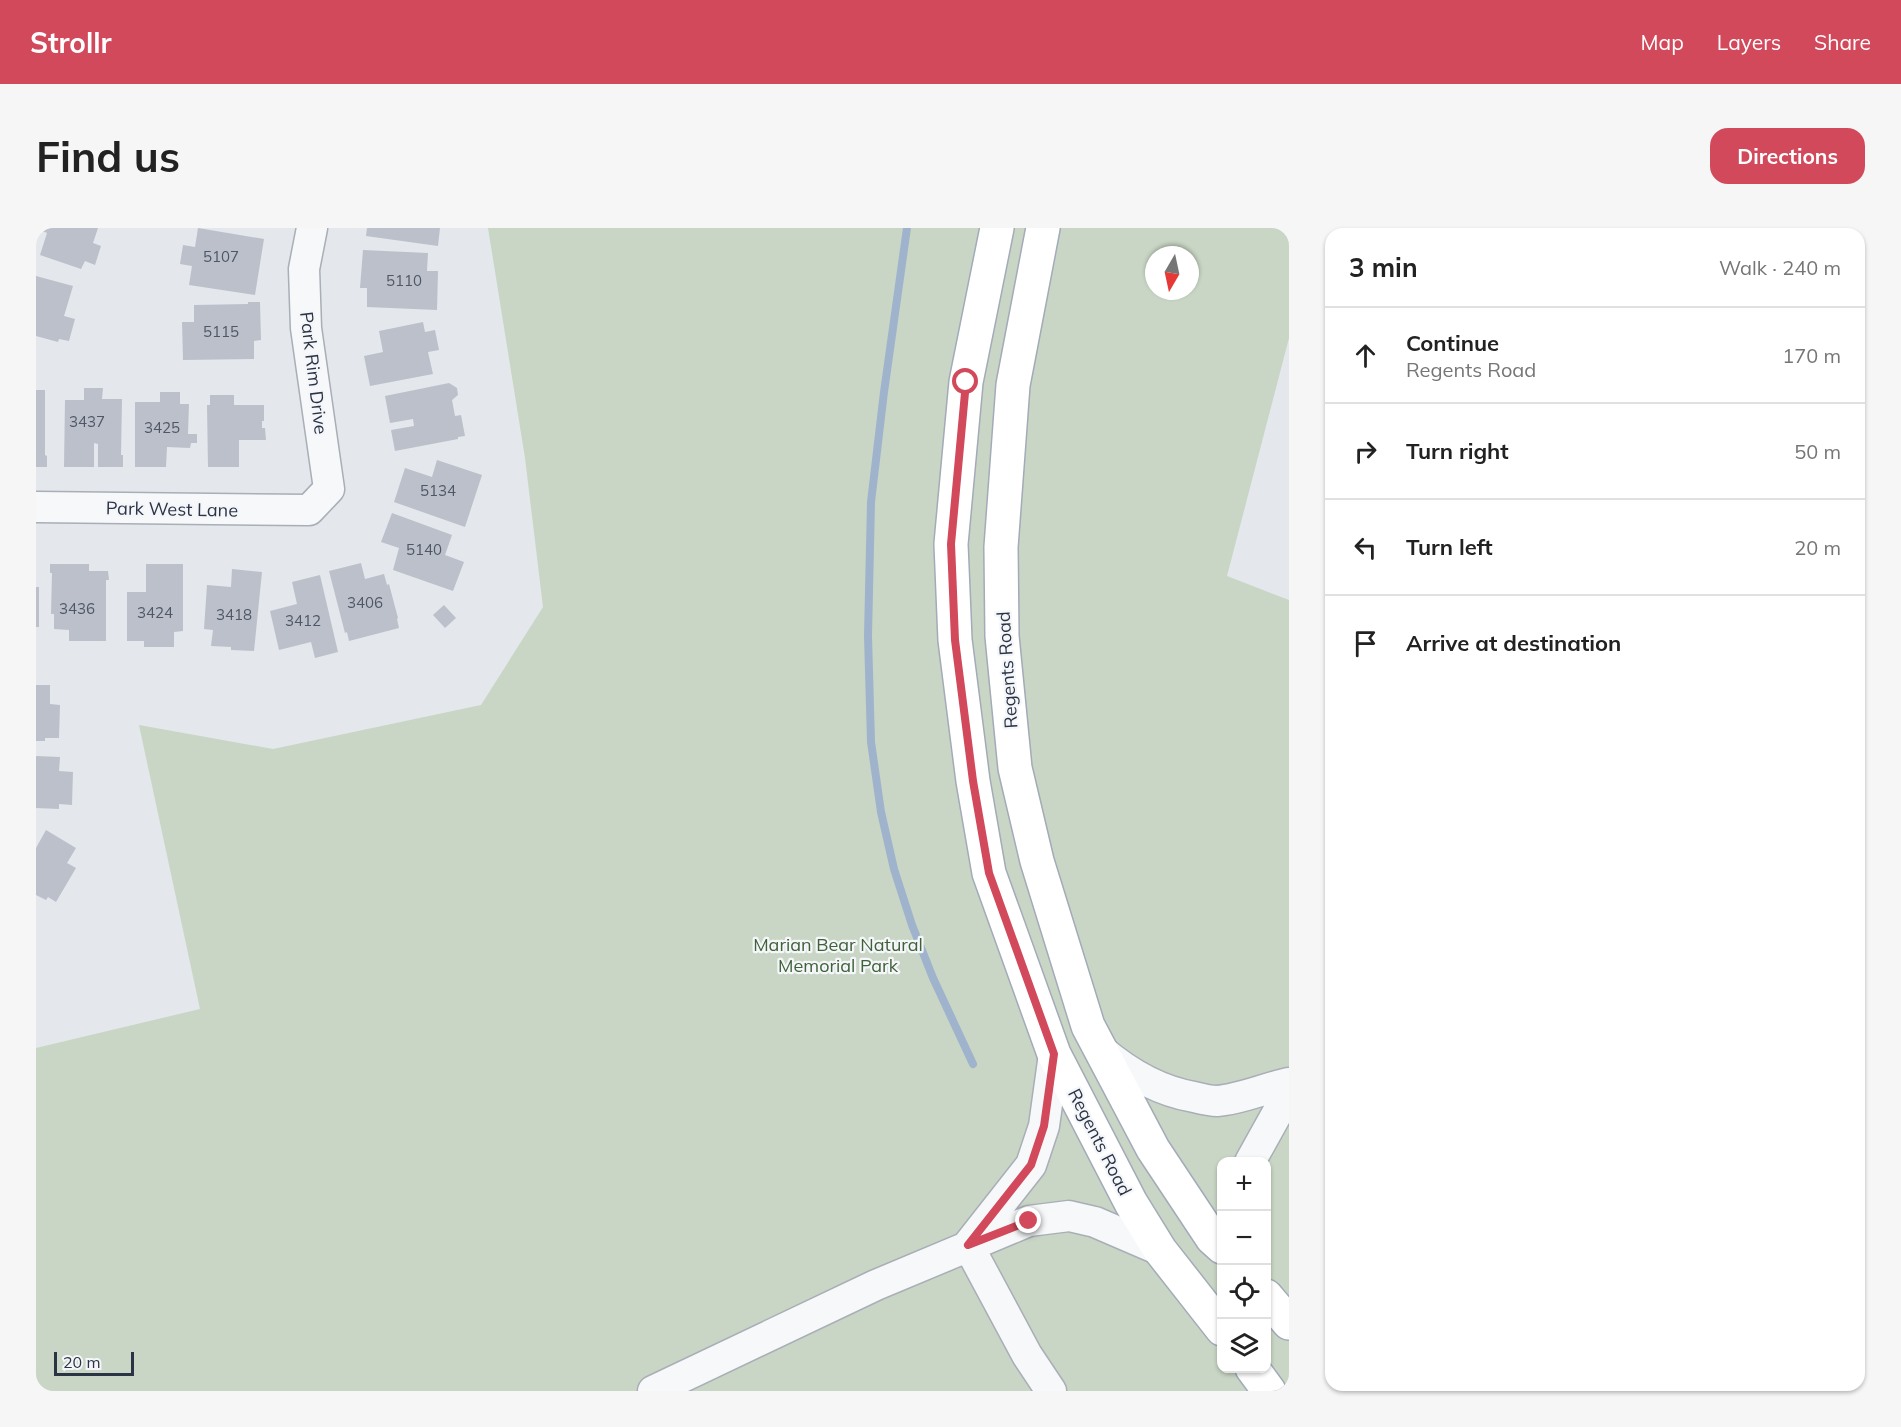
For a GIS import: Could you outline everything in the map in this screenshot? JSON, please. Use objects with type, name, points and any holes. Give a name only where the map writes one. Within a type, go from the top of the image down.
[{"type":"main road","name":"Regents Road","points":[[997,228],[966,382],[951,544],[955,640],[973,781],[989,873],[1054,1054],[1131,1203],[1160,1250],[1217,1324]]},
{"type":"main road","name":"Regents Road","points":[[1043,228],[1013,385],[1001,547],[1002,636],[1015,768],[1037,861],[1088,1026],[1153,1149],[1217,1243]]},
{"type":"main road","points":[[1271,1302],[1289,1323]]},
{"type":"street","name":"Park Rim Drive","points":[[309,510],[329,489],[306,328],[304,269],[312,228]]},
{"type":"street","name":"Park West Lane","points":[[36,507],[309,510]]},
{"type":"street","points":[[1100,1050],[1124,1070],[1147,1082],[1175,1094],[1215,1101],[1245,1096],[1289,1083]]},
{"type":"street","points":[[968,1245],[1031,1165],[1044,1126],[1054,1054]]},
{"type":"street","points":[[1252,1157],[1280,1108],[1289,1101]]},
{"type":"street","points":[[653,1391],[876,1285],[1029,1221],[1069,1216],[1095,1222],[1160,1250]]},
{"type":"street","points":[[968,1245],[1027,1355],[1052,1391]]},
{"type":"green space","name":"Marian Bear Natural Memorial Park","points":[[488,228],[1289,228],[1289,338],[1227,576],[1289,600],[1289,1391],[36,1391],[36,1048],[200,1009],[139,725],[273,749],[481,705],[543,607],[525,458]]},
{"type":"building","points":[[36,228],[98,228],[93,243],[101,246],[95,265],[85,261],[81,269],[40,255],[47,233]]},
{"type":"building","points":[[198,228],[264,239],[255,295],[189,285],[192,266],[180,264],[183,245],[195,247]]},
{"type":"building","points":[[367,228],[440,228],[438,246],[366,236]]},
{"type":"building","points":[[363,250],[428,253],[427,271],[438,271],[437,310],[367,307],[367,288],[360,288]]},
{"type":"building","points":[[36,276],[73,286],[64,316],[75,319],[69,341],[59,339],[58,342],[36,336]]},
{"type":"building","points":[[248,302],[260,302],[261,340],[254,341],[254,359],[183,360],[182,322],[194,322],[194,305],[248,304]]},
{"type":"building","points":[[423,322],[425,332],[435,330],[439,350],[428,352],[433,374],[370,386],[364,356],[383,352],[379,331]]},
{"type":"building","points":[[449,383],[457,388],[458,395],[452,400],[455,416],[461,415],[465,436],[395,451],[391,430],[414,426],[413,419],[390,423],[385,396]]},
{"type":"building","points":[[84,388],[103,388],[102,399],[122,399],[121,455],[123,455],[123,467],[98,467],[98,444],[94,443],[94,467],[64,467],[65,400],[84,400]]},
{"type":"building","points":[[36,390],[45,390],[47,467],[36,467]]},
{"type":"building","points":[[160,392],[180,392],[180,404],[189,404],[188,434],[197,434],[197,443],[191,443],[190,448],[167,447],[166,467],[135,467],[135,402],[160,402]]},
{"type":"building","points":[[210,395],[234,395],[234,405],[264,405],[262,428],[265,428],[266,440],[239,440],[239,467],[208,467],[207,405],[210,405]]},
{"type":"building","points":[[437,460],[482,475],[465,527],[394,502],[405,468],[432,477]]},
{"type":"building","points":[[392,513],[452,535],[445,555],[464,562],[453,591],[393,570],[399,548],[381,542]]},
{"type":"building","points":[[361,563],[365,579],[384,574],[387,585],[389,584],[399,628],[349,641],[329,571]]},
{"type":"building","points":[[50,564],[89,564],[89,571],[108,571],[106,641],[69,641],[69,630],[54,629],[54,614],[51,614],[52,573],[50,573]]},
{"type":"building","points":[[146,564],[183,564],[183,631],[174,632],[174,647],[144,647],[144,641],[127,641],[127,592],[146,592]]},
{"type":"building","points":[[232,569],[262,572],[254,651],[211,646],[213,630],[204,629],[207,585],[231,587]]},
{"type":"building","points":[[320,575],[338,652],[315,658],[311,642],[279,650],[270,611],[297,604],[292,582]]},
{"type":"building","points":[[36,587],[39,587],[39,627],[36,627]]},
{"type":"building","points":[[444,605],[456,618],[445,628],[433,615]]},
{"type":"building","points":[[36,685],[50,685],[50,704],[60,705],[59,738],[45,738],[45,741],[36,741]]},
{"type":"building","points":[[36,756],[60,757],[59,771],[73,772],[72,805],[59,804],[59,809],[36,808]]},
{"type":"building","points":[[46,830],[76,848],[67,863],[76,868],[56,902],[48,897],[46,900],[36,895],[36,848]]},
{"type":"waterway","points":[[907,228],[871,502],[868,636],[871,742],[881,812],[894,869],[912,925],[933,978],[973,1064]]},
{"type":"route","points":[[966,382],[951,544],[955,640],[973,781],[989,873],[1054,1054],[1044,1126],[1031,1165],[968,1245],[1029,1221]]}]
